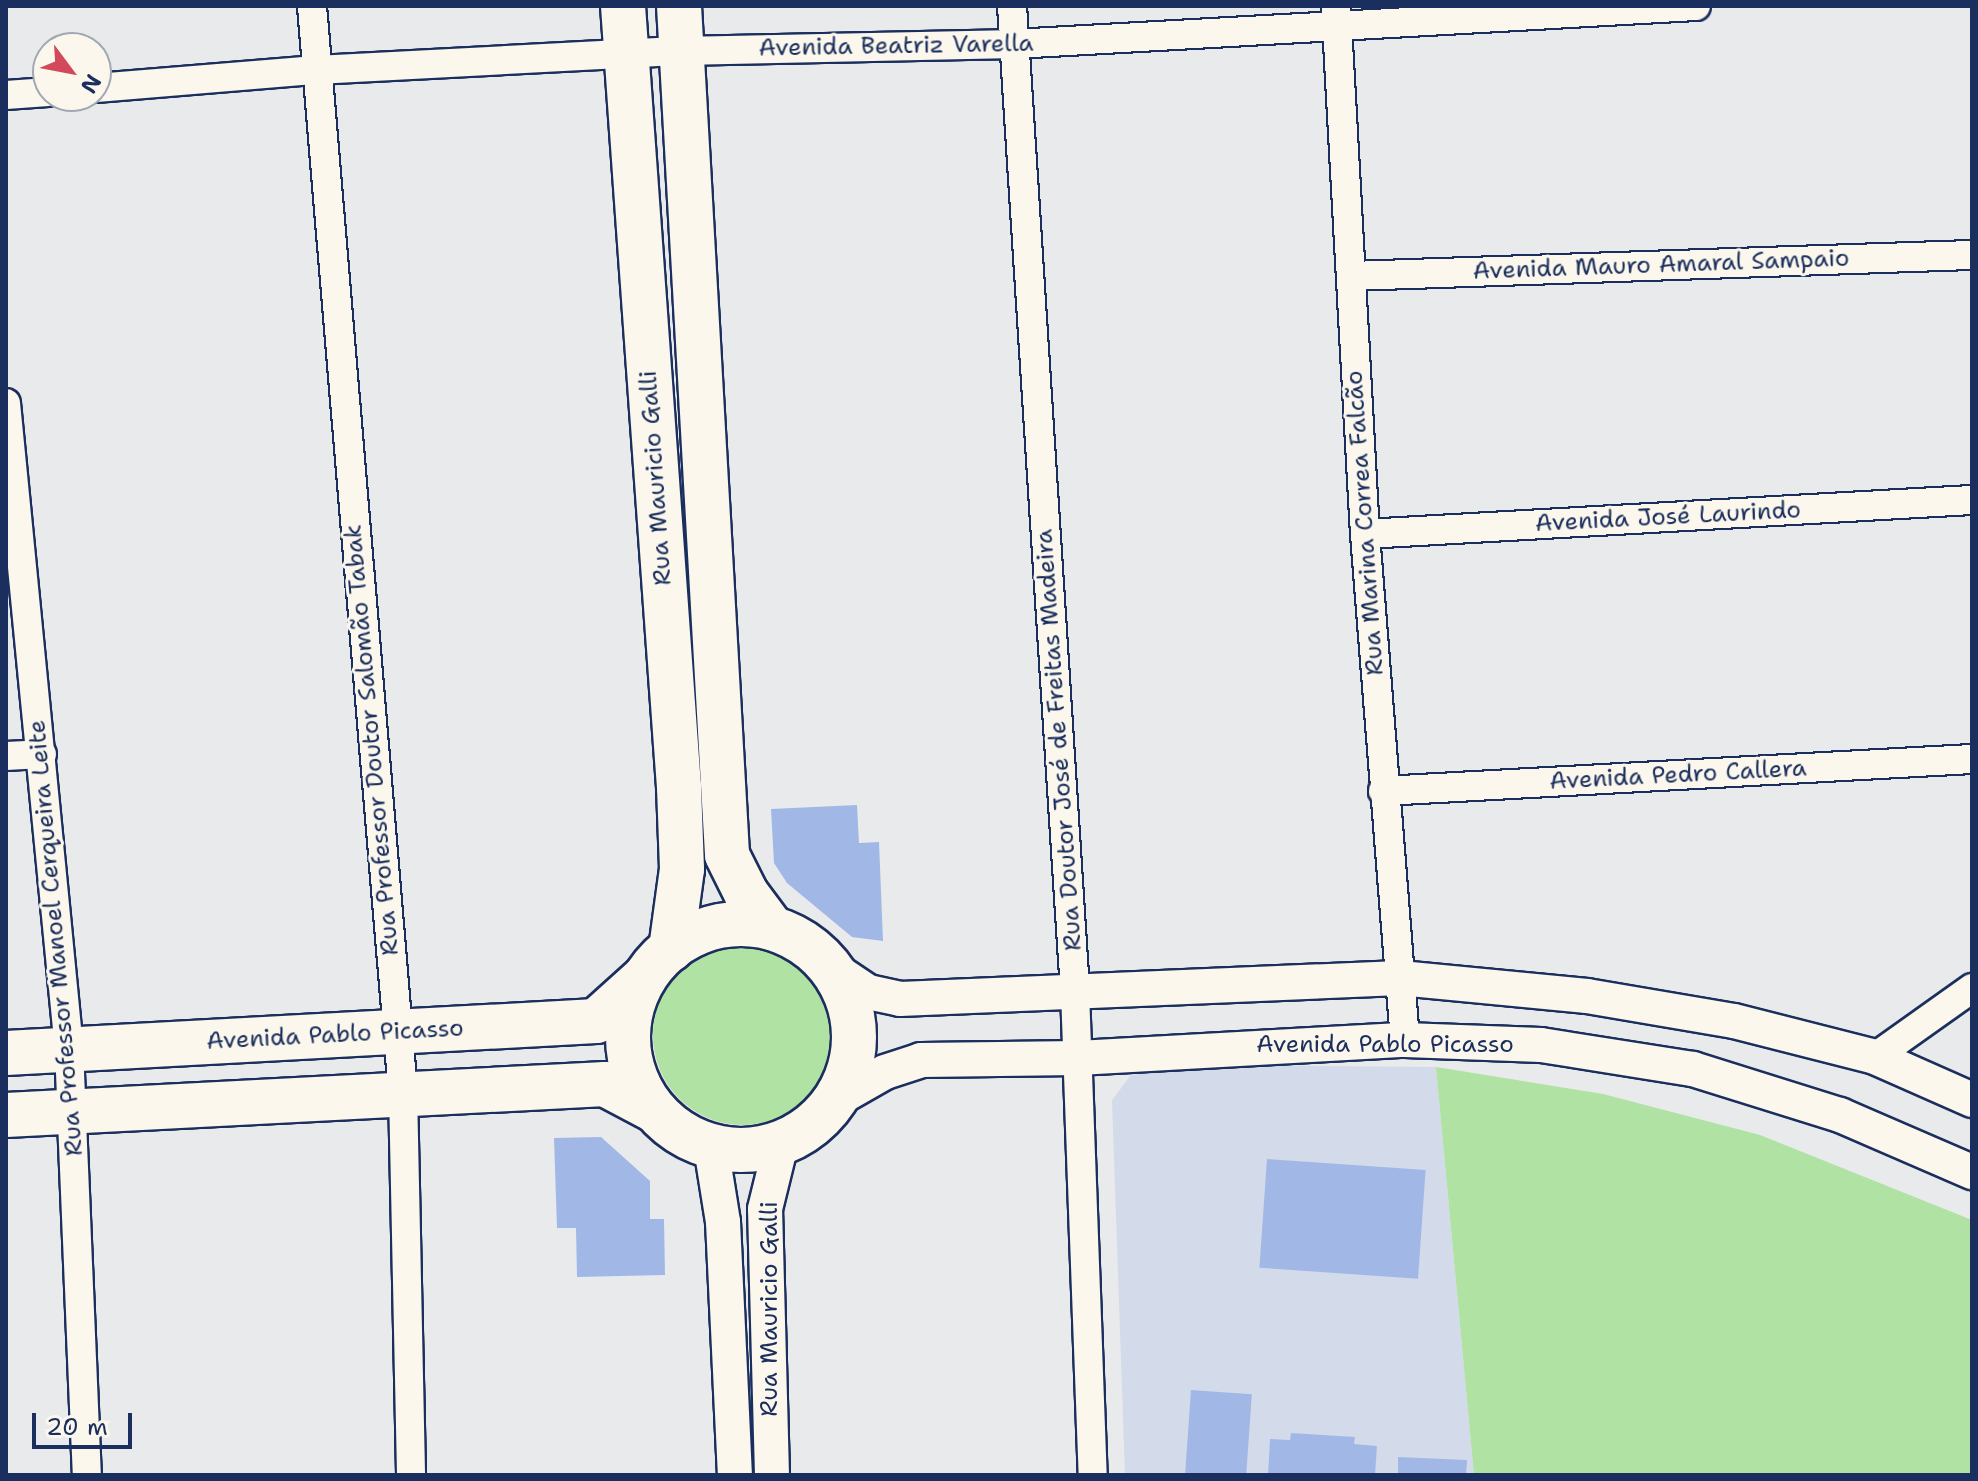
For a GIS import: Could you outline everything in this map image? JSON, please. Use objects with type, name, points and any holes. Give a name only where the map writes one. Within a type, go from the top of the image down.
[{"type":"main road","name":"Rua Mauricio Galli","points":[[623,6],[679,787],[682,869],[659,962]]},
{"type":"main road","name":"Rua Mauricio Galli","points":[[679,6],[727,855],[746,893],[772,928]]},
{"type":"main road","points":[[6,1115],[403,1091],[605,1084],[652,1109],[678,1132],[711,1147],[746,1151],[781,1144],[812,1126],[836,1100],[851,1070],[855,1033],[848,998],[831,967],[804,943],[772,928],[737,924],[688,935],[659,962],[632,1007],[628,1043],[635,1078],[652,1109]]},
{"type":"main road","name":"Avenida Pablo Picasso","points":[[6,1053],[596,1021],[659,962]]},
{"type":"street","name":"Rua Professor Doutor Salomão Tabak","points":[[312,6],[403,1091],[411,1475]]},
{"type":"street","name":"Rua Doutor José de Freitas Madeira","points":[[1012,6],[1075,992],[1093,1475]]},
{"type":"street","name":"Avenida Beatriz Varella","points":[[112,87],[316,70],[682,51],[1014,44],[1336,16],[1696,6]]},
{"type":"street","name":"Rua Marina Correa Falcão","points":[[1336,16],[1365,534],[1405,1040]]},
{"type":"street","points":[[6,95],[32,93]]},
{"type":"street","name":"Avenida Mauro Amaral Sampaio","points":[[1351,276],[1972,255]]},
{"type":"street","name":"Rua Professor Manoel Cerqueira Leite","points":[[7,416],[69,1049],[87,1475]]},
{"type":"street","name":"Avenida José Laurindo","points":[[1365,534],[1972,500]]},
{"type":"street","points":[[6,756],[42,754]]},
{"type":"street","name":"Avenida Pedro Callera","points":[[1383,791],[1972,759]]},
{"type":"street","points":[[831,967],[868,992],[900,999],[1400,978],[1587,996],[1734,1021],[1875,1057],[1972,1100]]},
{"type":"street","points":[[1875,1057],[1972,988]]},
{"type":"street","name":"Avenida Pablo Picasso","points":[[836,1100],[885,1072],[921,1060],[1078,1058],[1405,1040],[1541,1045],[1693,1069],[1840,1115],[1972,1172]]},
{"type":"street","name":"Rua Mauricio Galli","points":[[772,1475],[765,1209],[781,1144]]},
{"type":"street","name":"Rua Mauricio Galli","points":[[711,1147],[723,1222],[735,1475]]},
{"type":"shaded area","points":[[1224,1065],[1436,1067],[1474,1475],[1125,1475],[1112,1100],[1131,1075]]},
{"type":"green space","points":[[743,945],[777,952],[806,972],[826,1001],[833,1035],[826,1069],[806,1098],[777,1118],[743,1125],[709,1118],[680,1098],[660,1069],[653,1035],[660,1001],[680,972],[709,952]]},
{"type":"green space","points":[[1436,1067],[1603,1094],[1760,1135],[1972,1220],[1972,1475],[1474,1475]]},
{"type":"building","points":[[857,805],[859,843],[879,842],[883,941],[852,937],[787,883],[774,863],[771,809]]},
{"type":"building","points":[[601,1137],[650,1181],[650,1219],[664,1219],[665,1275],[577,1277],[576,1228],[557,1228],[554,1138]]},
{"type":"building","points":[[1267,1159],[1426,1170],[1418,1279],[1259,1268]]},
{"type":"building","points":[[1191,1390],[1252,1394],[1246,1475],[1185,1475]]},
{"type":"building","points":[[1291,1433],[1355,1437],[1354,1444],[1377,1446],[1375,1475],[1268,1475],[1270,1439],[1290,1440]]},
{"type":"building","points":[[1398,1457],[1467,1460],[1466,1475],[1398,1475]]}]
